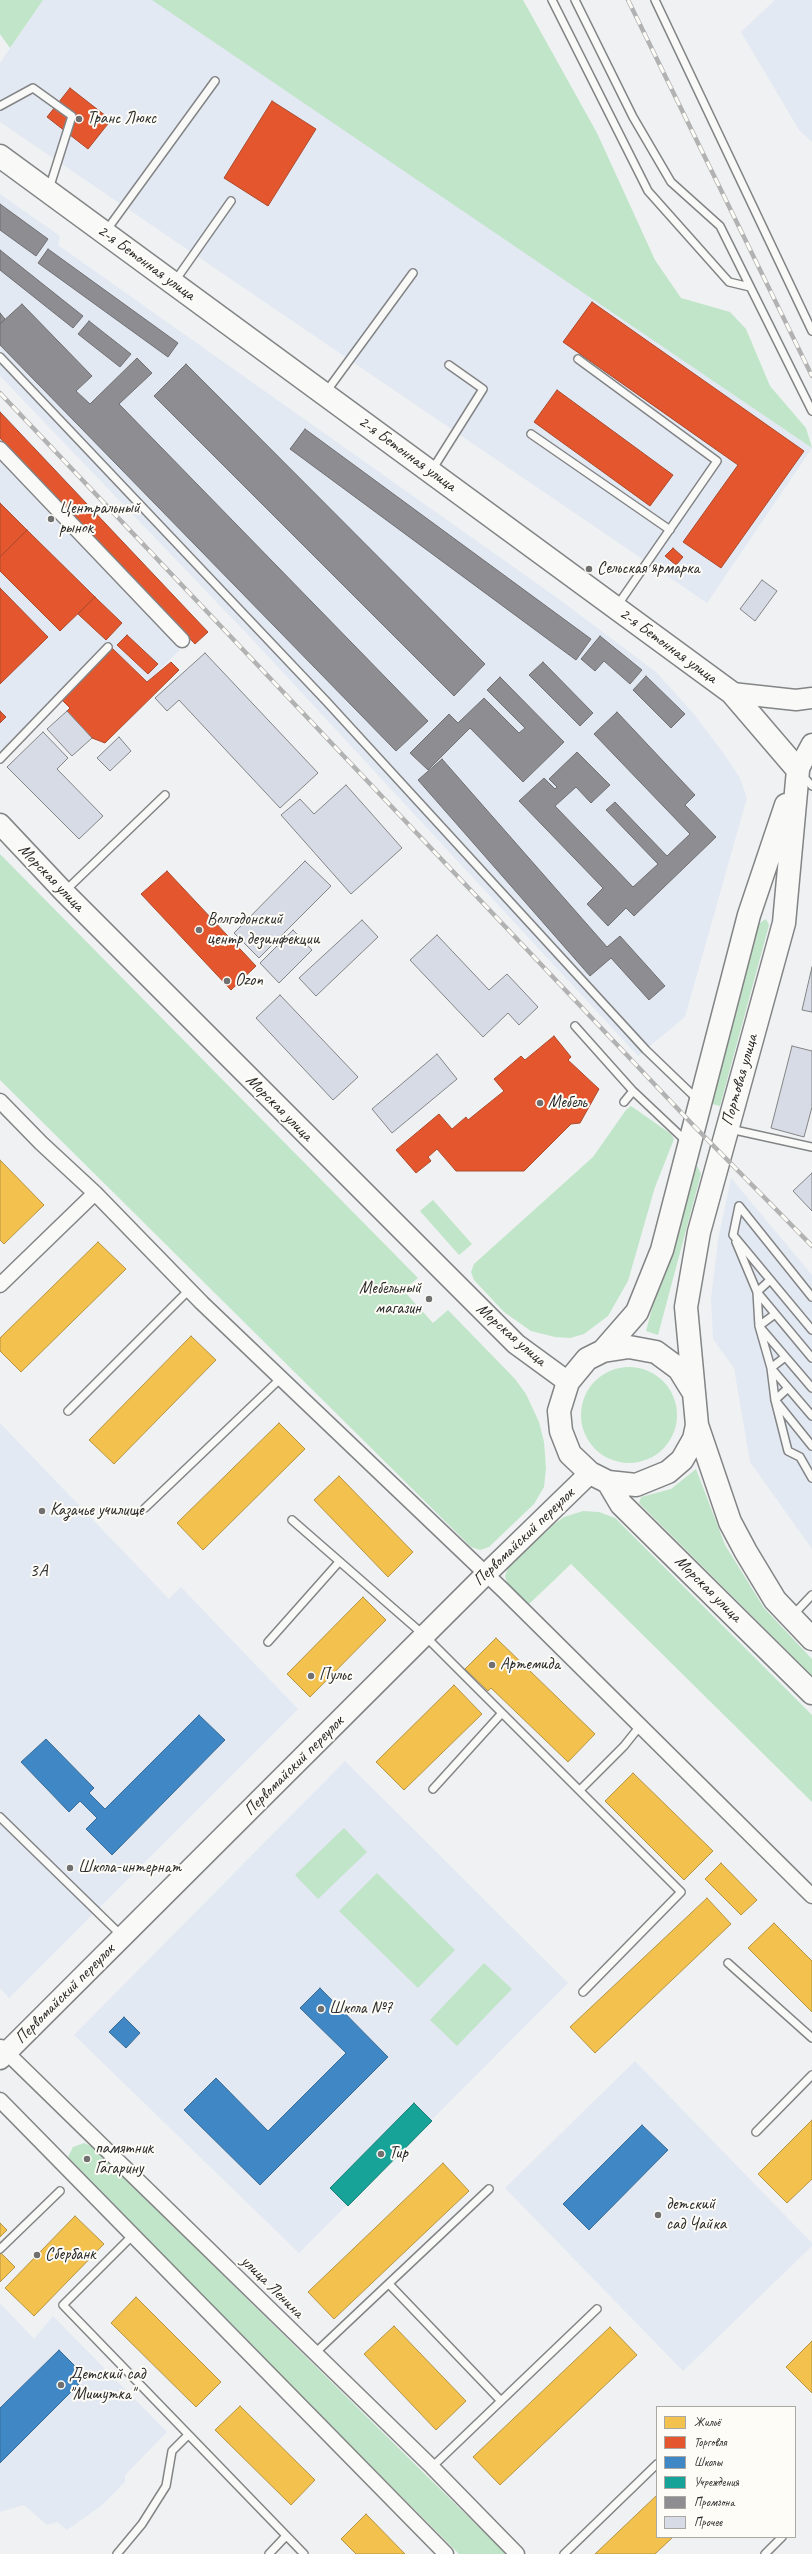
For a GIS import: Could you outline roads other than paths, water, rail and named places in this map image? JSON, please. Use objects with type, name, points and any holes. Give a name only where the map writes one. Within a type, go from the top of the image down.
[{"type":"main road","name":"2-я Бетонная улица","points":[[0,156],[732,693],[798,770]]},
{"type":"main road","name":"Портовая улица","points":[[603,1351],[637,1312],[662,1250],[750,915],[798,770]]},
{"type":"main road","name":"Портовая улица","points":[[692,1390],[686,1307],[699,1232],[726,1128],[784,923],[798,770]]},
{"type":"main road","points":[[750,915],[762,910],[774,912],[784,923]]},
{"type":"main road","points":[[697,1425],[694,1439],[682,1460],[668,1472],[636,1485],[599,1478],[570,1454],[561,1431],[559,1411],[568,1382],[587,1359],[603,1351],[629,1346],[656,1352],[679,1369],[692,1390],[697,1425],[730,1522],[774,1600],[812,1639]]},
{"type":"main road","name":"Морская улица","points":[[599,1478],[621,1504],[812,1693]]},
{"type":"street","points":[[0,449],[182,640]]},
{"type":"street","points":[[732,693],[796,700],[812,698]]},
{"type":"street","name":"Портовая улица","points":[[798,770],[812,744]]},
{"type":"street","name":"Морская улица","points":[[0,824],[64,892],[516,1344],[568,1382]]},
{"type":"street","points":[[0,1101],[41,1143],[95,1193],[189,1290],[280,1379],[461,1552],[486,1574],[812,1896]]},
{"type":"street","points":[[0,1285],[95,1193]]},
{"type":"street","name":"Первомайский переулок","points":[[2,2053],[123,1936],[486,1574],[599,1478]]},
{"type":"street","name":"улица Ленина","points":[[2,2053],[432,2467],[517,2554]]},
{"type":"street","points":[[0,2100],[446,2554]]},
{"type":"lane","points":[[552,0],[648,191],[729,282],[750,287]]},
{"type":"lane","points":[[575,0],[633,117],[671,182],[720,226],[812,412]]},
{"type":"lane","points":[[655,0],[812,331]]},
{"type":"lane","points":[[105,232],[215,81]]},
{"type":"lane","points":[[0,106],[32,88],[72,116],[48,191]]},
{"type":"lane","points":[[174,283],[231,201]]},
{"type":"lane","points":[[325,394],[413,273]]},
{"type":"lane","points":[[0,357],[327,702],[646,1050],[702,1102]]},
{"type":"lane","points":[[578,359],[717,461],[616,608]]},
{"type":"lane","points":[[430,471],[483,389],[449,365]]},
{"type":"lane","points":[[531,434],[670,530]]},
{"type":"lane","points":[[0,760],[108,647]]},
{"type":"lane","points":[[798,770],[812,786]]},
{"type":"lane","points":[[64,892],[165,795]]},
{"type":"lane","points":[[575,1026],[633,1091],[690,1145]]},
{"type":"lane","points":[[624,1102],[633,1091]]},
{"type":"lane","points":[[726,1128],[812,1147]]},
{"type":"lane","points":[[812,1297],[739,1206],[733,1235],[756,1292],[759,1326],[771,1368],[774,1400],[788,1451],[800,1457],[812,1478]]},
{"type":"lane","points":[[733,1235],[812,1330]]},
{"type":"lane","points":[[756,1292],[770,1280]]},
{"type":"lane","points":[[68,1411],[189,1290]]},
{"type":"lane","points":[[756,1292],[812,1358]]},
{"type":"lane","points":[[759,1326],[775,1314]]},
{"type":"lane","points":[[759,1326],[812,1388]]},
{"type":"lane","points":[[771,1368],[786,1357]]},
{"type":"lane","points":[[771,1368],[812,1416]]},
{"type":"lane","points":[[145,1508],[280,1379]]},
{"type":"lane","points":[[774,1400],[788,1388]]},
{"type":"lane","points":[[774,1400],[812,1446]]},
{"type":"lane","points":[[292,1520],[425,1636],[681,1892],[582,1992]]},
{"type":"lane","points":[[268,1642],[339,1562]]},
{"type":"lane","points":[[791,1617],[812,1595]]},
{"type":"lane","points":[[433,1789],[502,1713]]},
{"type":"lane","points":[[580,1790],[624,1746],[640,1726]]},
{"type":"lane","points":[[0,1817],[123,1936]]},
{"type":"lane","points":[[728,1963],[812,2038]]},
{"type":"lane","points":[[756,2132],[812,2075]]},
{"type":"lane","points":[[314,2354],[489,2189]]},
{"type":"lane","points":[[0,2249],[60,2191]]},
{"type":"lane","points":[[133,2236],[63,2305],[304,2554]]},
{"type":"lane","points":[[389,2284],[501,2401]]},
{"type":"lane","points":[[432,2467],[597,2309]]},
{"type":"lane","points":[[117,2554],[142,2524],[166,2486],[172,2450],[188,2435]]},
{"type":"lane","points":[[564,2554],[656,2465]]},
{"type":"lane","points":[[269,2554],[286,2536]]},
{"type":"lane","points":[[765,2554],[781,2538]]},
{"type":"railway","points":[[628,0],[812,376]]},
{"type":"railway","points":[[0,393],[694,1126],[812,1246]]},
{"type":"place","name":"Транс Люкс","points":[[79,119]]},
{"type":"place","name":"Центральный рынок","points":[[51,519]]},
{"type":"place","name":"Сельская ярмарка","points":[[589,569]]},
{"type":"place","name":"Волгодонский центр дезинфекции","points":[[199,930]]},
{"type":"place","name":"Ozon","points":[[227,981]]},
{"type":"place","name":"Мебель","points":[[540,1103]]},
{"type":"place","name":"Мебельный магазин","points":[[429,1299]]},
{"type":"place","name":"Казачье училище","points":[[42,1511]]},
{"type":"place","name":"Артемида","points":[[492,1665]]},
{"type":"place","name":"Пульс","points":[[311,1676]]},
{"type":"place","name":"Школа-интернат","points":[[70,1868]]},
{"type":"place","name":"Школа №7","points":[[321,2009]]},
{"type":"place","name":"Тир","points":[[381,2154]]},
{"type":"place","name":"памятник Гагарину","points":[[87,2159]]},
{"type":"place","name":"детский сад Чайка","points":[[658,2215]]},
{"type":"place","name":"Сбербанк","points":[[37,2255]]},
{"type":"place","name":"Детский сад \"Мишутка\"","points":[[61,2385]]},
{"type":"district","name":"3А","points":[[39,1571]]}]
